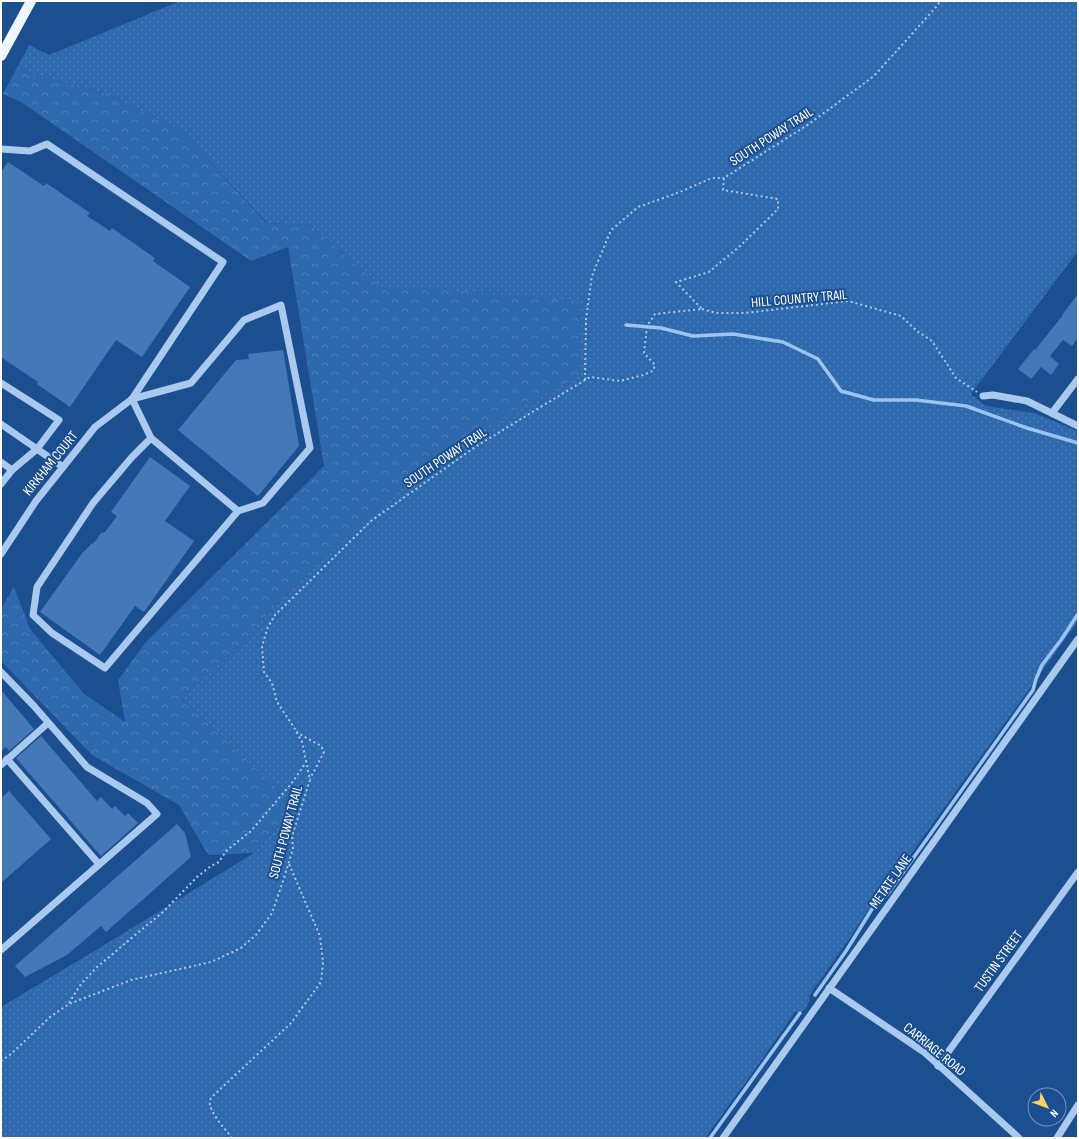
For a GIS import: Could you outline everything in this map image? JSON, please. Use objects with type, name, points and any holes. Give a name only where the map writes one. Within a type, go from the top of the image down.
[{"type":"main road","points":[[1,56],[31,1]]},
{"type":"street","points":[[1,148],[30,151],[47,144],[223,262],[132,399]]},
{"type":"street","points":[[132,399],[191,384],[244,320],[281,305],[310,448],[263,503],[238,511],[104,668],[52,633],[33,615],[37,587],[93,503],[132,457],[151,438]]},
{"type":"street","points":[[1052,413],[1078,379]]},
{"type":"street","points":[[1,383],[58,420],[37,449],[12,470],[1,484]]},
{"type":"street","points":[[982,396],[993,395],[1027,401],[1078,426]]},
{"type":"street","points":[[132,399],[151,438],[238,511]]},
{"type":"street","name":"KIRKHAM COURT","points":[[1,554],[36,501],[95,427],[132,399]]},
{"type":"street","points":[[1,424],[63,467]]},
{"type":"street","points":[[1,462],[12,470]]},
{"type":"street","name":"METATE LANE","points":[[723,1138],[1078,639]]},
{"type":"street","points":[[1,672],[87,767],[147,803],[157,814],[1,950]]},
{"type":"street","points":[[1,765],[48,723]]},
{"type":"street","points":[[7,759],[100,864]]},
{"type":"street","name":"TUSTIN STREET","points":[[938,1066],[1078,872]]},
{"type":"street","name":"CARRIAGE ROAD","points":[[829,988],[924,1052],[1019,1138]]},
{"type":"street","points":[[1057,1138],[1078,1105]]},
{"type":"path","name":"SOUTH POWAY TRAIL","points":[[702,309],[676,282],[709,272],[740,246],[778,209],[778,199],[723,190],[724,178],[809,124],[874,76],[940,1]]},
{"type":"path","points":[[585,380],[586,319],[592,276],[612,230],[638,207],[680,192],[712,178],[724,178]]},
{"type":"path","name":"HILL COUNTRY TRAIL","points":[[702,309],[716,313],[744,313],[848,301],[901,316],[917,331],[932,341],[956,378],[982,396]]},
{"type":"path","name":"SOUTH POWAY TRAIL","points":[[1,1061],[11,1054],[50,1017],[68,1004],[131,980],[210,962],[241,948],[256,935],[272,913],[293,849],[292,836],[310,780],[302,742],[277,702],[272,682],[264,672],[262,646],[268,626],[276,615],[371,521],[475,447],[590,377],[620,381],[653,371],[656,365],[644,353],[647,326],[655,314],[702,309]]},
{"type":"path","points":[[296,732],[321,746],[324,752],[310,780]]},
{"type":"path","points":[[68,1004],[81,984],[97,967],[164,911],[198,877],[211,866],[219,862],[226,851],[250,831],[291,784],[306,763]]},
{"type":"path","points":[[232,1138],[210,1108],[210,1100],[214,1094],[291,1023],[321,982],[323,962],[320,936],[289,863]]},
{"type":"green space","points":[[180,1],[1078,1],[1078,251],[971,394],[986,406],[1034,413],[1078,432],[1078,621],[883,893],[866,913],[809,996],[810,1000],[806,1008],[800,1013],[795,1012],[705,1138],[1,1138],[1,1007],[254,853],[296,806],[182,699],[241,644],[273,608],[364,520],[410,481],[481,430],[435,289],[384,289],[311,225],[267,223],[181,130],[106,93],[31,74],[19,64],[29,45],[49,55]]},
{"type":"green space","points":[[19,64],[31,74],[106,93],[181,130],[266,223],[311,225],[384,289],[435,289],[580,301],[581,374],[481,430],[410,481],[364,520],[273,608],[241,644],[182,699],[296,806],[254,853],[208,855],[179,805],[92,755],[1,661],[1,609],[14,587],[30,629],[84,694],[125,722],[118,680],[146,642],[324,466],[288,247],[251,261],[21,102],[3,94]]},
{"type":"building","points":[[8,162],[44,186],[46,183],[90,213],[87,216],[110,231],[112,228],[155,258],[153,261],[190,287],[142,357],[116,340],[70,407],[37,384],[38,382],[1,357],[1,172]]},
{"type":"building","points":[[1078,294],[1078,338],[1072,346],[1063,340],[1050,356],[1059,364],[1051,375],[1041,367],[1031,379],[1018,369],[1063,315]]},
{"type":"building","points":[[283,350],[299,446],[258,496],[178,430],[236,360],[249,359],[248,354]]},
{"type":"building","points":[[150,457],[190,486],[165,521],[194,541],[144,612],[135,606],[100,655],[40,612],[83,552],[94,543],[101,533],[105,532],[117,516],[111,512]]},
{"type":"building","points":[[1,690],[34,729],[9,751],[6,747],[1,751]]},
{"type":"building","points":[[41,736],[97,801],[101,797],[112,809],[115,806],[125,816],[128,813],[138,823],[101,856],[16,758]]},
{"type":"building","points":[[9,791],[51,839],[1,883],[1,798]]},
{"type":"building","points":[[177,824],[185,833],[191,857],[106,932],[101,926],[67,955],[25,977],[15,966]]},
{"type":"waterway","points":[[626,325],[661,328],[693,336],[733,334],[783,342],[818,359],[841,391],[874,400],[916,400],[966,406],[1027,428],[1078,443]]},
{"type":"waterway","points":[[815,995],[846,951],[872,909],[887,895],[1033,690],[1042,665],[1078,614]]},
{"type":"waterway","points":[[710,1138],[800,1013]]}]
